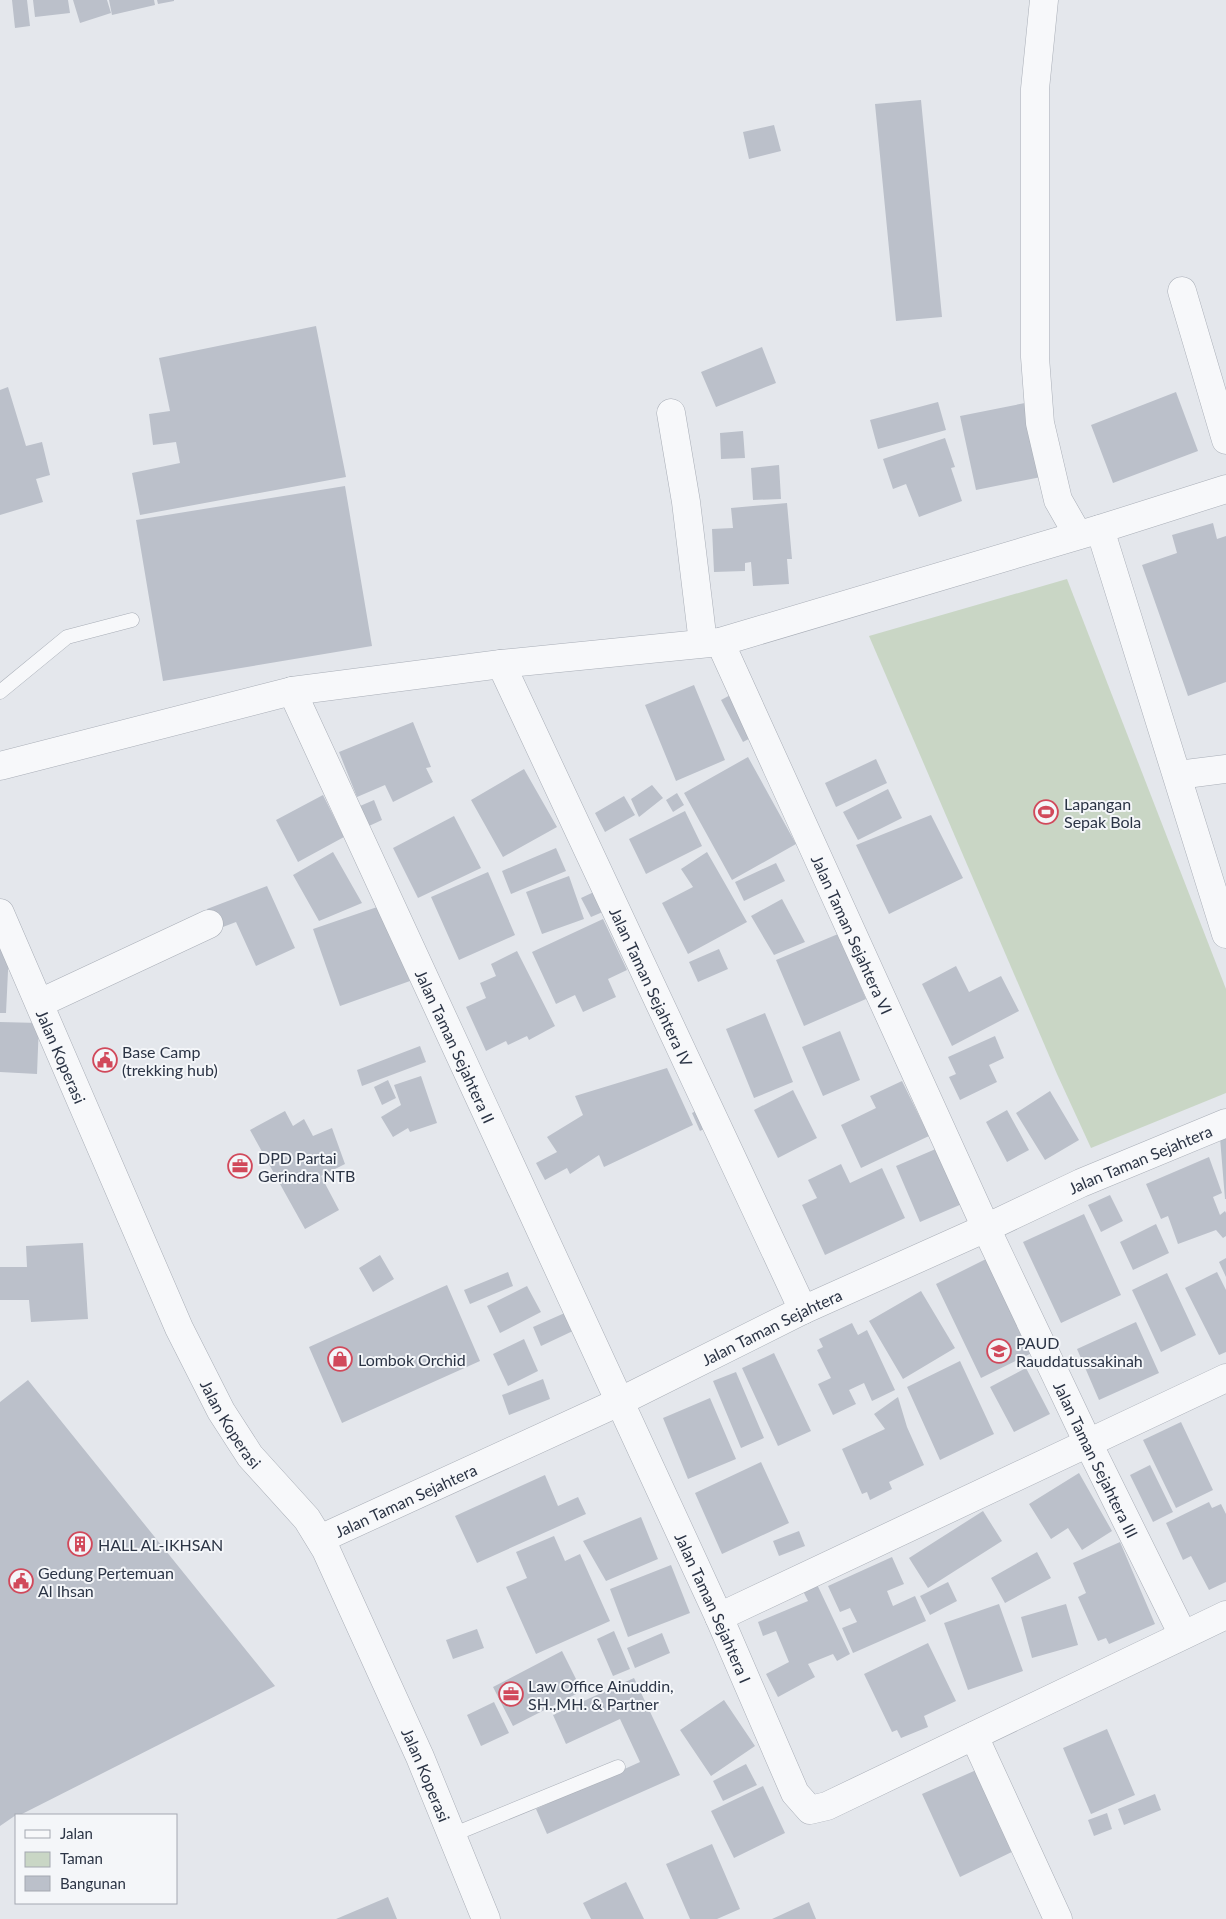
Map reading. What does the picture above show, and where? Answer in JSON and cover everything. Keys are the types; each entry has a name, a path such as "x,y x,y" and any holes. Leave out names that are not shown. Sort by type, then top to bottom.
{"street":[{"path":"1044,0 1035,89 1035,357 1040,423 1058,500 1089,532 1178,774 1226,934"},
{"path":"1182,292 1226,440"},
{"name":"Jalan Taman Sejahtera VI","path":"670,413 712,642 986,1228"},
{"path":"0,766 292,691 502,664 712,642 1089,532 1226,489"},
{"name":"Jalan Taman Sejahtera IV","path":"502,664 803,1310"},
{"name":"Jalan Taman Sejahtera II","path":"292,691 619,1402"},
{"path":"1178,774 1226,768"},
{"name":"Jalan Koperasi","path":"0,913 180,1328 221,1411 250,1456 307,1519 320,1539 420,1757 486,1919"},
{"path":"40,1003 209,924"},
{"name":"Jalan Taman Sejahtera","path":"320,1539 619,1402 803,1310 1081,1183 1226,1122"},
{"name":"Jalan Taman Sejahtera III","path":"986,1228 1088,1443 1183,1635"},
{"path":"719,1617 1226,1378"},
{"name":"Jalan Taman Sejahtera I","path":"619,1402 719,1617 795,1793 810,1810 827,1806 974,1736"},
{"path":"1058,1919 974,1736 1226,1615"}],"lane":[{"path":"0,692 67,637 132,620"},
{"path":"452,1835 618,1767"}],"green space":[{"path":"1067,579 1226,989 1226,1093 1091,1148 1057,1074 869,636"}],"building":[{"path":"12,0 27,0 30,26 15,28"},
{"path":"33,0 68,0 70,13 35,17"},
{"path":"73,0 107,0 111,13 80,23"},
{"path":"109,0 154,0 155,5 112,15"},
{"path":"157,0 174,0 174,1 158,4"},
{"path":"921,100 942,317 896,321 875,104"},
{"path":"774,125 781,151 749,159 743,132"},
{"path":"316,326 346,477 140,515 132,473 180,463 176,442 153,445 149,414 170,411 159,358"},
{"path":"762,347 776,383 716,407 701,372"},
{"path":"8,387 26,446 42,442 50,475 36,479 43,502 0,515 0,390"},
{"path":"1176,392 1198,451 1113,483 1091,425"},
{"path":"938,402 946,430 878,449 870,420"},
{"path":"1030,402 1046,476 976,490 960,416"},
{"path":"743,431 745,458 721,459 720,433"},
{"path":"945,438 955,467 951,468 962,501 919,517 906,484 893,489 883,459"},
{"path":"779,465 781,499 753,500 751,468"},
{"path":"345,486 372,646 163,681 136,520"},
{"path":"787,503 792,559 787,559 789,584 753,586 751,562 745,563 745,571 714,572 712,529 733,528 731,508"},
{"path":"1213,523 1217,539 1226,536 1226,682 1188,696 1142,565 1177,553 1172,535"},
{"path":"694,685 725,760 676,781 645,705"},
{"path":"736,692 758,734 743,742 721,700"},
{"path":"413,722 431,767 426,768 433,782 393,802 385,785 357,797 339,752"},
{"path":"748,757 796,844 732,880 684,793"},
{"path":"876,759 887,783 836,807 825,783"},
{"path":"524,769 557,827 503,857 471,800"},
{"path":"652,785 663,798 639,817 631,799"},
{"path":"888,789 902,818 858,840 843,812"},
{"path":"677,793 684,805 673,812 666,800"},
{"path":"323,795 344,837 298,862 276,820"},
{"path":"624,796 635,815 605,832 595,813"},
{"path":"374,800 382,820 369,826 360,806"},
{"path":"685,811 702,846 646,874 629,839"},
{"path":"931,815 963,878 889,914 856,845"},
{"path":"454,816 481,868 418,898 393,848"},
{"path":"556,848 566,871 511,894 502,871"},
{"path":"333,852 362,903 319,921 293,875"},
{"path":"707,852 747,922 688,954 662,903 693,887 681,869"},
{"path":"776,863 785,881 744,901 735,882"},
{"path":"488,872 515,935 459,960 431,897"},
{"path":"569,876 584,919 542,934 526,892"},
{"path":"267,886 295,948 256,966 236,922 215,930 207,909"},
{"path":"596,891 605,911 591,917 581,898"},
{"path":"782,899 805,942 774,955 751,916"},
{"path":"383,905 410,981 340,1006 313,929"},
{"path":"603,919 627,970 608,979 616,997 583,1012 575,995 556,1004 532,952"},
{"path":"838,934 866,999 804,1026 776,960"},
{"path":"719,949 728,969 698,982 689,962"},
{"path":"0,950 9,950 6,1013 0,1013"},
{"path":"517,951 555,1026 529,1040 527,1036 508,1045 506,1041 486,1051 466,1007 486,998 480,983 496,976 491,964"},
{"path":"956,966 969,992 1001,976 1019,1011 952,1046 922,984"},
{"path":"765,1013 793,1082 754,1098 726,1029"},
{"path":"0,1022 39,1023 37,1074 0,1072"},
{"path":"840,1031 860,1080 823,1096 802,1047"},
{"path":"995,1036 1004,1058 989,1065 997,1082 960,1100 949,1077 956,1074 948,1057"},
{"path":"420,1046 426,1062 362,1086 357,1070"},
{"path":"667,1068 693,1125 604,1167 599,1155 570,1174 567,1168 545,1180 536,1163 557,1152 547,1137 583,1115 575,1096"},
{"path":"421,1076 437,1123 410,1132 408,1128 393,1137 381,1117 401,1105 394,1085"},
{"path":"388,1080 396,1098 382,1105 374,1087"},
{"path":"902,1081 929,1136 861,1168 841,1125 876,1108 870,1096"},
{"path":"793,1090 817,1138 778,1158 754,1110"},
{"path":"1050,1091 1079,1140 1045,1160 1016,1113"},
{"path":"700,1109 708,1127 700,1131 692,1113"},
{"path":"1007,1110 1029,1150 1007,1162 986,1122"},
{"path":"285,1111 293,1126 304,1119 313,1136 332,1128 345,1164 321,1176 339,1210 305,1229 250,1130"},
{"path":"1220,1138 1226,1138 1226,1199 1225,1199"},
{"path":"938,1148 962,1204 920,1222 896,1166"},
{"path":"1209,1157 1222,1193 1213,1197 1220,1215 1225,1211 1226,1213 1226,1236 1223,1238 1216,1230 1178,1244 1168,1216 1161,1219 1146,1184"},
{"path":"841,1164 850,1183 882,1168 905,1218 825,1255 802,1205 817,1198 808,1180"},
{"path":"1110,1195 1123,1221 1101,1232 1088,1205"},
{"path":"1084,1214 1121,1295 1061,1323 1023,1242"},
{"path":"1156,1224 1169,1253 1133,1270 1120,1242"},
{"path":"83,1243 88,1319 31,1322 29,1300 0,1300 0,1267 27,1267 26,1246"},
{"path":"380,1255 394,1279 373,1292 359,1268"},
{"path":"990,1257 1036,1351 981,1378 936,1284"},
{"path":"1226,1258 1226,1277 1219,1262"},
{"path":"508,1272 513,1286 470,1304 464,1290"},
{"path":"1217,1272 1226,1290 1226,1352 1219,1355 1185,1288"},
{"path":"1167,1273 1196,1335 1161,1352 1132,1290"},
{"path":"447,1285 480,1361 342,1423 309,1347"},
{"path":"527,1286 541,1312 500,1333 487,1306"},
{"path":"921,1291 955,1348 903,1379 869,1321"},
{"path":"567,1312 575,1330 541,1346 533,1327"},
{"path":"1136,1322 1159,1373 1099,1400 1077,1349"},
{"path":"852,1323 858,1335 867,1330 895,1390 872,1401 864,1383 849,1390 856,1404 833,1415 818,1384 831,1378 817,1350 823,1347 819,1339"},
{"path":"524,1339 538,1371 508,1386 493,1354"},
{"path":"774,1353 811,1431 778,1446 742,1368"},
{"path":"960,1361 994,1434 940,1460 907,1387"},
{"path":"1026,1368 1050,1414 1014,1432 990,1387"},
{"path":"736,1372 764,1438 741,1448 713,1381"},
{"path":"543,1379 550,1399 509,1415 502,1395"},
{"name":"HALL AL-IKHSAN","path":"28,1380 275,1686 22,1814 15,1814 0,1826 0,1402"},
{"path":"898,1397 907,1427 924,1465 889,1482 892,1489 870,1500 867,1492 862,1494 842,1449 885,1429 874,1414"},
{"path":"710,1398 736,1459 688,1479 663,1418"},
{"path":"1181,1422 1213,1490 1176,1508 1143,1440"},
{"path":"761,1462 789,1523 722,1554 695,1493"},
{"path":"1150,1465 1173,1512 1153,1522 1130,1475"},
{"path":"1079,1473 1112,1531 1082,1550 1068,1528 1051,1539 1029,1504"},
{"path":"545,1475 558,1506 578,1497 586,1514 477,1563 455,1516"},
{"path":"1209,1502 1212,1508 1221,1504 1226,1514 1226,1582 1209,1590 1191,1556 1183,1560 1166,1523"},
{"path":"983,1511 1002,1541 928,1588 909,1558"},
{"path":"641,1517 658,1559 606,1581 583,1541"},
{"path":"799,1531 805,1546 779,1556 773,1541"},
{"path":"554,1536 565,1561 580,1554 610,1621 536,1654 506,1587 527,1578 516,1552"},
{"path":"1120,1542 1155,1624 1109,1644 1106,1638 1098,1641 1078,1597 1086,1593 1073,1563"},
{"path":"1037,1552 1051,1578 1005,1603 991,1578"},
{"path":"892,1557 904,1584 887,1591 893,1606 915,1596 926,1621 853,1653 842,1628 857,1622 850,1608 840,1612 828,1586"},
{"path":"671,1565 690,1613 628,1637 610,1589"},
{"path":"814,1578 850,1654 837,1661 833,1654 808,1664 815,1677 778,1697 766,1674 789,1662 776,1631 763,1636 758,1622 808,1601 800,1585"},
{"path":"948,1582 957,1601 930,1615 920,1596"},
{"path":"999,1604 1023,1671 968,1690 944,1623"},
{"path":"1066,1604 1078,1645 1032,1658 1021,1617"},
{"path":"477,1629 484,1648 453,1659 446,1640"},
{"path":"614,1631 630,1669 613,1676 597,1639"},
{"path":"662,1633 670,1653 635,1668 627,1648"},
{"path":"928,1643 956,1701 924,1716 928,1727 901,1738 897,1730 892,1732 864,1674"},
{"path":"562,1651 582,1691 513,1726 493,1687"},
{"path":"634,1678 680,1775 547,1834 536,1809 640,1762 620,1719 566,1744 553,1715"},
{"path":"724,1700 755,1746 711,1776 680,1730"},
{"path":"494,1702 509,1733 481,1746 467,1715"},
{"path":"1107,1729 1135,1795 1091,1814 1063,1748"},
{"path":"746,1764 757,1785 723,1801 713,1781"},
{"path":"983,1767 1022,1847 960,1877 922,1794"},
{"path":"763,1786 785,1833 734,1858 711,1811"},
{"path":"1155,1794 1161,1810 1124,1825 1118,1809"},
{"path":"1107,1813 1112,1829 1094,1836 1088,1820"},
{"path":"712,1844 740,1909 717,1919 690,1919 666,1864"},
{"path":"626,1882 644,1919 591,1919 583,1903"},
{"path":"388,1897 397,1919 336,1919"},
{"path":"809,1902 816,1919 772,1919"}],"place":[{"name":"Lapangan Sepak Bola","path":"1046,812"},
{"name":"Base Camp (trekking hub)","path":"105,1060"},
{"name":"DPD Partai Gerindra NTB","path":"240,1166"},
{"name":"PAUD Rauddatussakinah","path":"999,1351"},
{"name":"Lombok Orchid","path":"340,1359"},
{"name":"HALL AL-IKHSAN","path":"80,1544"},
{"name":"Gedung Pertemuan Al Ihsan","path":"21,1581"},
{"name":"Law Office Ainuddin, SH.,MH. & Partner","path":"511,1694"}]}
